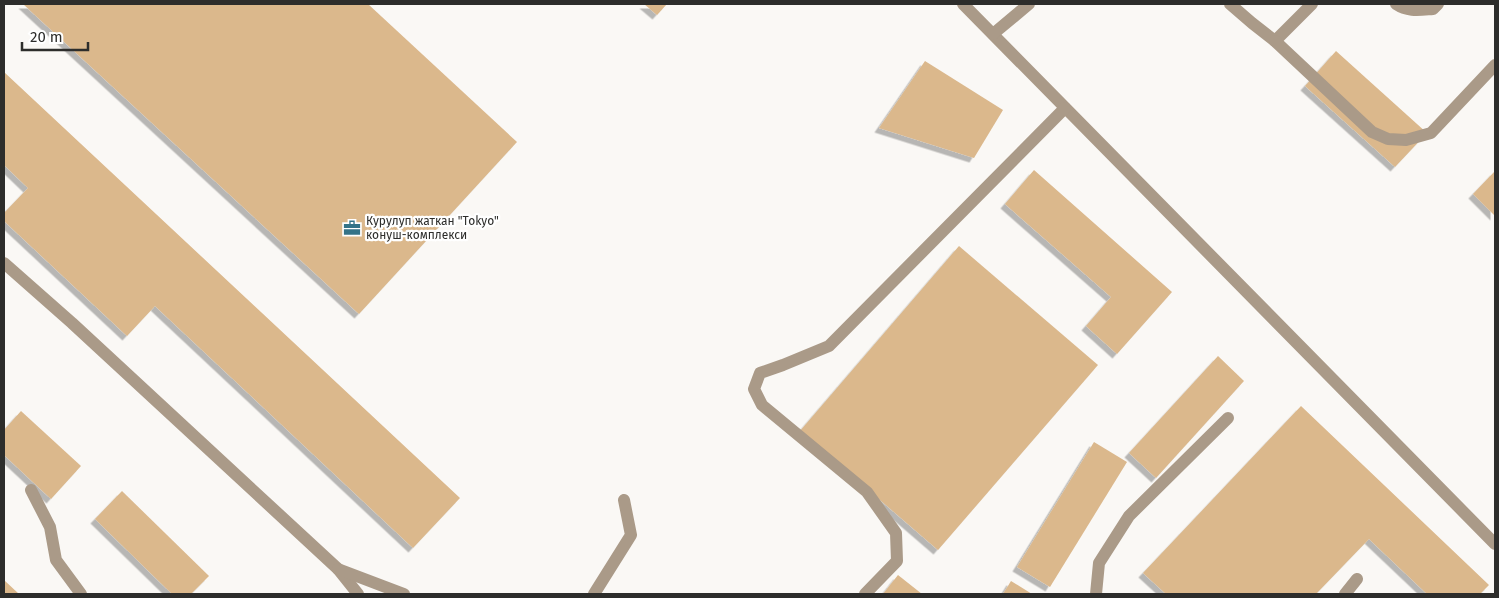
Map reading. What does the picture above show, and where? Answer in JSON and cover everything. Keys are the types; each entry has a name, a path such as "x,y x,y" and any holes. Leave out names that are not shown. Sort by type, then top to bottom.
{"lane":[{"path":"963,4 1495,544"},
{"path":"993,34 1029,4"},
{"path":"1230,4 1275,41 1372,132 1388,139 1406,140 1431,133 1495,65"},
{"path":"1275,41 1312,4"},
{"path":"1396,4 1403,9 1417,11 1433,9 1438,4"},
{"path":"864,594 897,561 896,533 867,492 762,406 754,389 760,373 829,346 1065,108"},
{"path":"4,263 338,569 358,594"},
{"path":"1096,594 1099,563 1129,516 1228,418"},
{"path":"32,490 50,527 56,560 81,594"},
{"path":"594,594 631,535 624,500"},
{"path":"338,569 404,594"},
{"path":"1344,594 1357,579"}],"building":[{"name":"Курулуп жаткан \"Tokyo\" конуш-комплекси","path":"23,4 368,4 517,142 359,314"},
{"path":"644,4 667,4 657,15"},
{"path":"1336,51 1427,133 1395,167 1305,86"},
{"path":"925,61 1003,110 974,158 879,128"},
{"path":"4,72 460,498 413,548 155,306 127,336 4,221 4,213 28,188 4,165"},
{"path":"1034,170 1172,292 1117,354 1086,326 1111,297 1005,204"},
{"path":"1495,171 1495,216 1473,194"},
{"path":"959,246 1098,365 938,550 800,431"},
{"path":"1218,356 1244,381 1156,478 1129,453"},
{"path":"1301,406 1489,585 1480,594 1427,594 1369,539 1316,594 1166,594 1143,573"},
{"path":"21,411 81,466 51,499 4,455 4,430"},
{"path":"1094,442 1127,462 1050,587 1017,567"},
{"path":"122,491 209,576 191,594 172,594 95,519"},
{"path":"898,575 922,594 883,594"},
{"path":"4,580 19,594 4,594"},
{"path":"1011,581 1032,594 1003,594"}],"place":[{"name":"Курулуп жаткан \"Tokyo\" конуш-комплекси","path":"352,228"}]}
